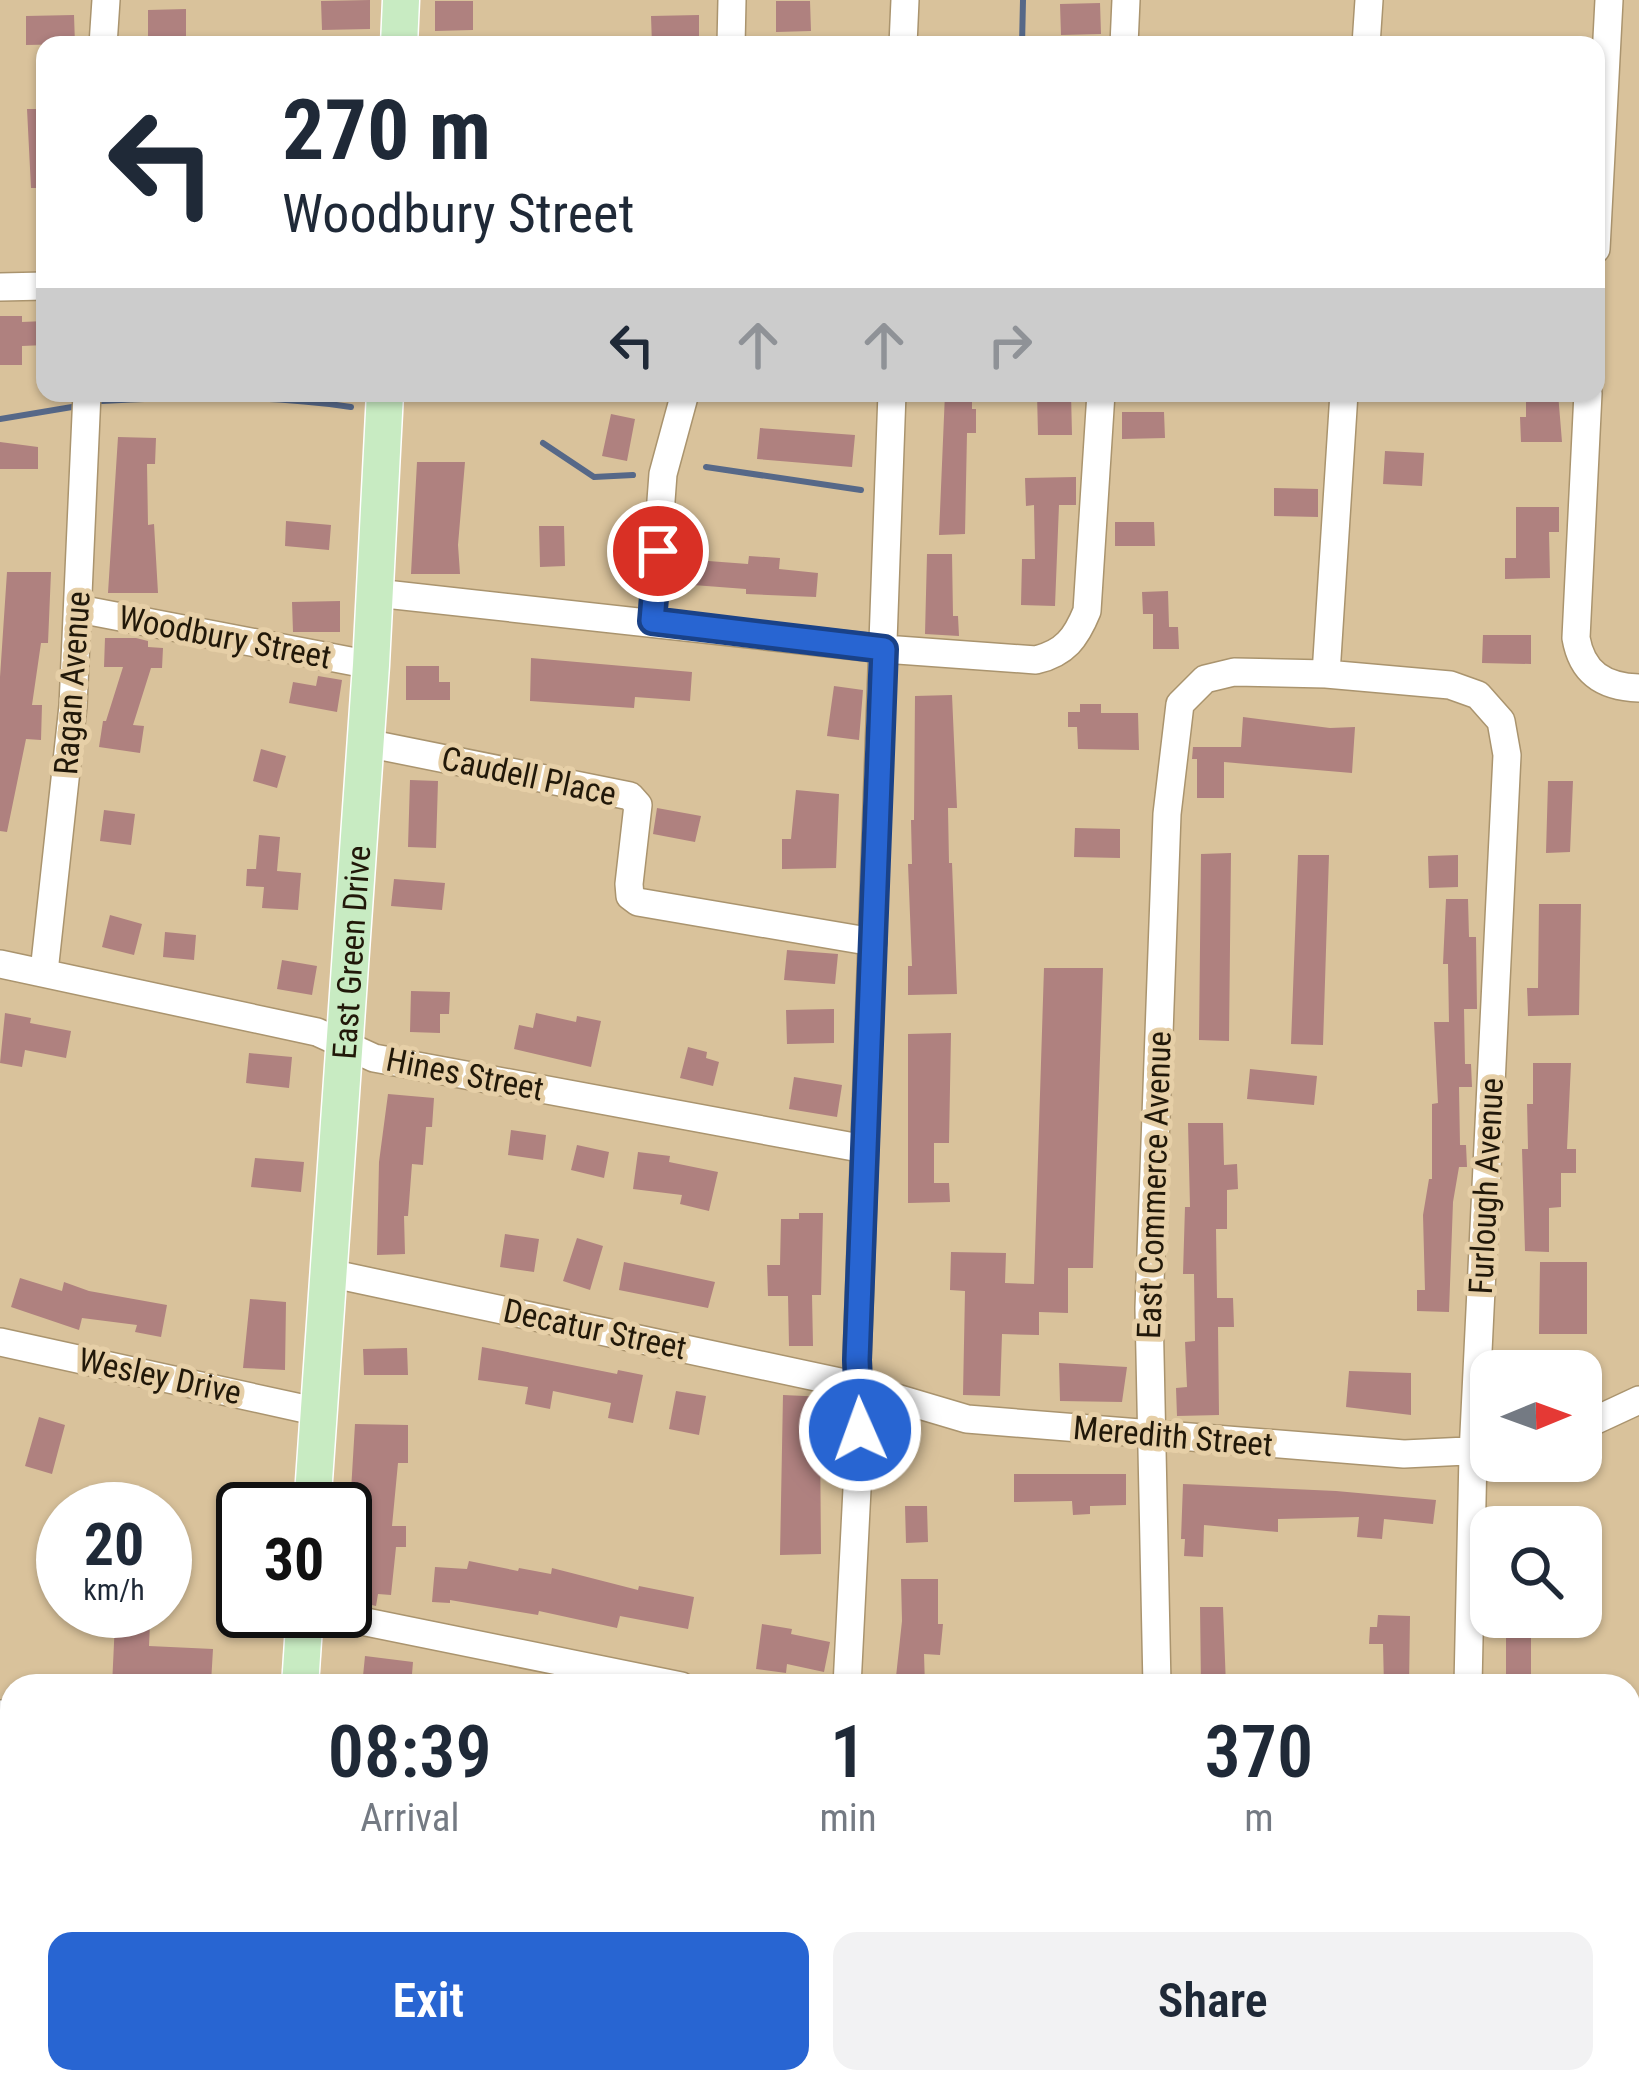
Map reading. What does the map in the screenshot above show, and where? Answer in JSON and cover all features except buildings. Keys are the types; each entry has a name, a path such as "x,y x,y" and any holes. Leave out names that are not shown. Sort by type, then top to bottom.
{"main road":[{"path":"399,36 401,0"},
{"name":"East Green Drive","path":"314,1482 376,593 385,402"},
{"path":"301,1674 305,1638"}],"street":[{"path":"104,36 106,0"},
{"path":"730,36 732,0"},
{"path":"903,36 905,0"},
{"path":"1124,36 1126,0"},
{"path":"1367,36 1369,0"},
{"path":"1605,69 1609,0"},
{"path":"0,287 36,286"},
{"name":"Ragan Avenue","path":"44,972 79,609 87,402"},
{"path":"652,621 663,474 683,402"},
{"path":"848,1674 860,1430 865,1149 892,402"},
{"path":"376,593 884,649 1036,661 1064,649 1077,635 1087,611 1101,402"},
{"path":"1326,674 1343,402"},
{"path":"1588,402 1576,638 1582,664 1599,679 1618,687 1639,688"},
{"name":"Woodbury Street","path":"79,609 371,664"},
{"name":"East Commerce Avenue","path":"1157,1674 1149,1308 1167,814 1175,716 1191,689 1205,679 1234,672 1326,674"},
{"name":"Furlough Avenue","path":"1326,674 1450,685 1478,695 1501,721 1507,755 1486,1350"},
{"name":"Caudell Place","path":"366,743 630,796 638,805 628,884 630,896 638,902 873,941"},
{"name":"Hines Street","path":"0,964 317,1032 374,1058 865,1149"},
{"name":"Decatur Street","path":"329,1273 849,1384 859,1390"},
{"name":"Wesley Drive","path":"0,1342 319,1412"},
{"name":"Meredith Street","path":"859,1390 967,1419 1404,1454 1470,1452"},
{"path":"1602,1417 1639,1400"},
{"name":"Furlough Avenue","path":"1469,1674 1480,1482"},
{"path":"372,1624 620,1674"}],"waterway":[{"path":"1022,36 1023,0"},
{"path":"307,402 351,407"},
{"path":"0,419 78,406"},
{"path":"543,443 594,477 633,475"},
{"path":"706,467 861,490"}],"route":[{"path":"658,551 652,621 884,649 857,1360 860,1430"}]}
